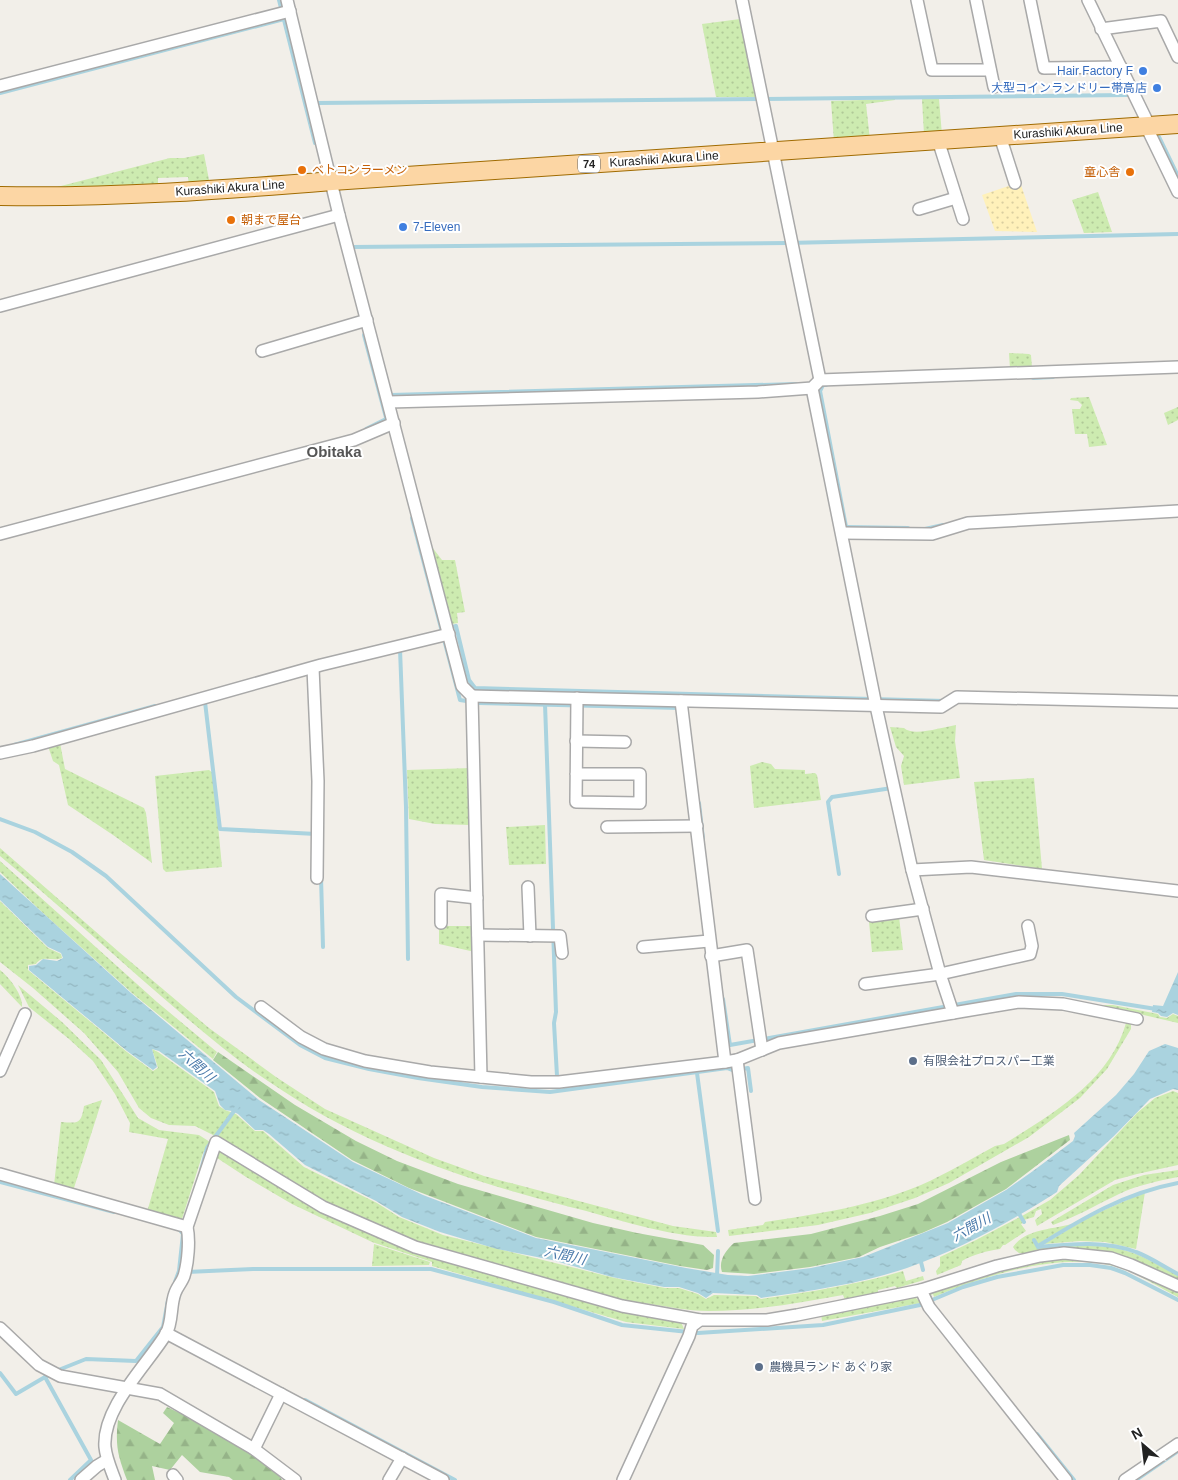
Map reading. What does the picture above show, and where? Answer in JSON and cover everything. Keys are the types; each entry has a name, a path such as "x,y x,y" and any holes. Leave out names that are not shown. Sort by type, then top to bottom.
{"main road":[{"name":"Kurashiki Akura Line","path":"0,196 127,195 230,190 332,181 1178,124"}],"street":[{"path":"742,0 793,243 816,384 875,701 912,870 940,974 951,1007"},
{"path":"917,0 932,70 990,70"},
{"path":"976,0 994,87"},
{"path":"1030,0 1044,68 1121,67"},
{"path":"1088,0 1146,119 1146,126 1178,192"},
{"path":"0,86 286,9 332,181 335,216 367,320 389,402 390,425 445,632 462,686 472,700 481,1077"},
{"path":"1101,29 1161,21 1178,57"},
{"path":"1000,136 1015,182"},
{"path":"938,140 963,219"},
{"path":"918,209 956,198"},
{"path":"0,306 335,216"},
{"path":"262,350 367,320"},
{"path":"389,402 758,392 816,384 1178,367"},
{"path":"0,534 354,440 390,425"},
{"path":"845,533 932,534 968,523 1178,511"},
{"path":"0,754 445,632"},
{"path":"313,668 318,833 317,878"},
{"path":"472,700 681,706 875,701 941,706 957,697 1178,702"},
{"path":"576,774 640,774 640,803 576,802 576,774 576,741 577,703"},
{"path":"681,706 697,826 709,941 715,956 755,1198"},
{"path":"576,741 625,742"},
{"path":"607,827 697,826"},
{"path":"912,870 971,867 1178,891"},
{"path":"528,887 530,936"},
{"path":"441,924 441,894 477,898"},
{"path":"872,916 923,909"},
{"path":"865,984 940,974 1030,954 1032,946 1028,926"},
{"path":"478,935 560,936 562,954"},
{"path":"643,947 709,941"},
{"path":"715,956 747,950 761,1043"},
{"path":"261,1007 301,1037 324,1049 365,1061 430,1072 531,1082 559,1082 731,1061 761,1043 780,1043 951,1007 1019,1002 1062,1004 1136,1019"},
{"path":"0,1071 25,1014"},
{"path":"184,1226 216,1142 323,1207 415,1247 694,1328 925,1299 997,1266 1040,1256 1064,1253 1111,1258 1178,1286"},
{"path":"0,1174 184,1226 189,1235 184,1276 174,1294 167,1330 127,1388 110,1420 105,1434 107,1460 114,1480"},
{"path":"925,1299 1066,1480"},
{"path":"0,1328 33,1360 47,1370 60,1376 160,1394 254,1450 295,1480"},
{"path":"623,1480 694,1328"},
{"path":"167,1330 281,1394 443,1480"},
{"path":"254,1450 281,1394"},
{"path":"1126,1480 1178,1444"},
{"path":"389,1480 402,1458"},
{"path":"81,1480 107,1460"}],"green space":[{"path":"740,19 755,97 716,97 702,24"},
{"path":"895,99 866,104 870,140 834,142 831,101"},
{"path":"922,99 939,99 942,135 924,135"},
{"path":"204,154 210,185 189,186 188,177 158,178 158,188 58,190 57,187 170,158 184,158"},
{"path":"1098,192 1112,232 1084,233 1072,200"},
{"path":"1009,353 1031,355 1032,368 1010,369"},
{"path":"1089,397 1107,445 1089,447 1087,434 1075,434 1072,409 1080,409 1082,405 1078,401 1070,400 1071,398"},
{"path":"1178,407 1178,420 1168,425 1164,413"},
{"path":"432,547 442,560 455,560 465,612 457,613 458,623 452,624"},
{"path":"956,725 955,741 960,778 904,785 901,766 904,756 896,747 890,727 921,732"},
{"path":"60,743 65,769 144,808 152,863 68,805 59,765 53,761 48,746"},
{"path":"762,762 771,764 775,769 805,770 805,774 815,773 817,775 821,800 754,808 750,766"},
{"path":"471,768 470,825 435,824 409,819 407,770"},
{"path":"209,770 213,773 222,867 166,872 163,869 155,776"},
{"path":"1034,778 1042,869 984,860 974,782"},
{"path":"545,825 546,864 509,865 506,827"},
{"path":"0,848 209,1028 276,1077 325,1109 434,1158 484,1176 673,1226 716,1232 717,1237 662,1231 491,1185 413,1158 339,1123 268,1081 218,1044 0,856"},
{"path":"0,861 157,1002 217,1052 213,1059 132,993 43,913 0,872"},
{"path":"0,901 48,948 61,954 62,958 59,959 41,959 36,964 28,965 28,970 127,1052 153,1071 158,1068 152,1049 158,1052 214,1092 219,1106 236,1114 255,1131 263,1131 304,1167 377,1203 399,1217 443,1235 615,1278 665,1288 679,1288 698,1294 706,1299 714,1295 756,1296 761,1299 815,1291 903,1271 906,1281 923,1276 924,1280 897,1288 895,1286 878,1290 878,1293 845,1300 843,1295 743,1310 693,1310 643,1303 642,1307 407,1240 322,1202 213,1135 195,1126 169,1125 151,1118 139,1108 118,1072 84,1033 0,962"},
{"path":"899,917 903,950 872,952 869,922"},
{"path":"447,926 475,926 475,952 439,944 439,929 445,929"},
{"path":"0,970 15,987 22,1002 22,1007 0,984"},
{"path":"18,985 62,1022 101,1060 138,1118 159,1130 199,1135 210,1142 203,1153 181,1222 147,1212 168,1139 129,1132 130,1123 115,1094 93,1061 29,1007"},
{"path":"1101,1005 1113,1005 1158,1014 1160,1017 1167,1018 1173,1014 1178,1016 1178,1023"},
{"path":"1126,1023 1131,1023 1131,1029 1107,1069 1080,1098 1029,1137 949,1183 915,1198 870,1213 818,1225 729,1236 728,1230 763,1225 765,1222 805,1216 883,1199 921,1185 995,1146 1004,1144 1059,1108 1093,1079 1107,1062 1118,1044"},
{"path":"218,1052 295,1105 356,1141 397,1161 458,1184 593,1223 703,1245 714,1255 713,1268 707,1270 680,1266 536,1237 409,1188 352,1160 260,1098 213,1060"},
{"path":"1173,1091 1178,1093 1178,1165 1115,1180 1037,1226 1035,1220 1042,1214 1041,1209 1036,1211 1034,1217 1024,1220 1022,1216 1050,1200 1079,1175 1137,1113 1155,1098"},
{"path":"102,1100 73,1191 54,1185 61,1122 78,1122 82,1117 84,1106"},
{"path":"1069,1135 1070,1140 1006,1189 947,1222 922,1233 880,1247 859,1257 810,1267 754,1274 722,1272 721,1264 724,1256 734,1243 811,1234 918,1204 1001,1162"},
{"path":"217,1147 343,1220 681,1322 684,1329 626,1322 432,1266 432,1262 372,1242 292,1204 214,1156"},
{"path":"1178,1170 1178,1177 1133,1188 1078,1215 1053,1225 1051,1222 1113,1185 1144,1175"},
{"path":"1145,1192 1136,1249 1105,1242 1080,1241 1044,1244 1091,1216"},
{"path":"1020,1217 1023,1223 1021,1224 1026,1231 1003,1245 1000,1249 971,1256 962,1261 961,1265 937,1275 936,1271 940,1266 940,1257"},
{"path":"1072,1224 1038,1244 1035,1239 1033,1241 1038,1248 1087,1245 1124,1250 1141,1256 1178,1275 1178,1282 1146,1265 1117,1255 1019,1253 1013,1247 1018,1241 1032,1233"},
{"path":"374,1244 430,1262 429,1265 372,1266"},
{"path":"1058,1257 1114,1262 1178,1290 1178,1297 1136,1274 1118,1267 1088,1262 1066,1262 1043,1264 997,1274 934,1297 933,1294 931,1295 932,1298 928,1298 928,1292 969,1278"},
{"path":"914,1296 921,1303 822,1321 821,1314"},
{"path":"167,1407 188,1417 272,1466 282,1480 233,1480 229,1477 200,1472 182,1455 170,1470 152,1466 155,1480 127,1480 118,1451 118,1420 160,1444 174,1423 163,1413"}],"sand":[{"path":"1020,182 1037,232 995,231 982,195"}],"water":[{"name":"六間川","path":"0,874 131,993 259,1100 353,1162 423,1195 536,1238 686,1268 728,1275 748,1276 811,1268 863,1257 948,1223 1006,1190 1033,1171 1073,1141 1074,1133 1116,1095 1134,1074 1149,1051 1165,1044 1178,1048 1178,1090 1173,1089 1150,1099 1114,1136 1059,1186 1057,1192 966,1244 927,1261 889,1274 835,1286 761,1298 757,1295 713,1293 706,1298 698,1293 679,1287 664,1287 612,1277 552,1260 497,1249 440,1232 402,1217 376,1201 305,1165 269,1134 263,1130 255,1130 238,1114 225,1110 220,1105 215,1091 159,1051 152,1049 157,1067 153,1070 127,1051 29,970 29,966 36,965 43,959 57,961 63,958 61,953 48,947 0,900"},
{"path":"1178,972 1178,1015 1173,1013 1167,1017 1152,1012 1153,1005 1163,1006"}],"waterway":[{"path":"279,0 315,143"},
{"path":"0,93 284,19"},
{"path":"766,99 1127,95"},
{"path":"306,105 317,103 759,99"},
{"path":"1159,137 1178,176"},
{"path":"352,247 787,243 1178,234"},
{"path":"364,335 388,425"},
{"path":"1033,378 1053,377"},
{"path":"391,395 796,384"},
{"path":"826,385 823,385 820,391 847,532"},
{"path":"366,429 386,419"},
{"path":"412,518 460,700 479,703 680,708"},
{"path":"925,529 943,525"},
{"path":"846,527 908,528"},
{"path":"449,628 456,626 469,680 475,688 945,701"},
{"path":"400,649 406,807 408,959"},
{"path":"205,702 220,829 316,834"},
{"path":"545,704 557,1076"},
{"path":"14,745 155,706"},
{"path":"839,874 828,802 832,797 892,788"},
{"path":"699,803 703,839"},
{"path":"0,819 35,832 72,852 106,876 236,997 300,1045 325,1058 369,1069 418,1078 482,1087 550,1092 727,1068 732,1070"},
{"path":"321,877 323,947"},
{"path":"723,999 730,1045 1016,994 1062,994 1156,1009"},
{"path":"742,1069 748,1068 751,1091"},
{"path":"697,1073 718,1231"},
{"path":"201,1170 207,1148 237,1107"},
{"path":"0,1182 114,1212"},
{"path":"1038,1246 1088,1216 1122,1200 1159,1187 1178,1183"},
{"path":"1018,1212 1024,1222"},
{"path":"175,1282 179,1271 183,1234 179,1229"},
{"path":"1034,1240 1038,1247 1100,1244 1124,1248 1136,1252 1178,1274"},
{"path":"717,1276 718,1251"},
{"path":"920,1258 923,1270"},
{"path":"187,1272 253,1269 431,1269 554,1302 622,1325 698,1333 823,1325 920,1305 963,1287 997,1277 1063,1265 1090,1265 1111,1268 1125,1273 1178,1300"},
{"path":"56,1371 86,1359 136,1361 163,1327 168,1300"},
{"path":"0,1373 16,1394 45,1377"},
{"path":"50,1374 45,1377 91,1460 70,1480"},
{"path":"305,1400 455,1480"},
{"path":"1037,1434 1074,1480"},
{"path":"1136,1480 1178,1451"}],"place":[{"name":"Hair Factory F","path":"1143,71"},
{"name":"大型コインランドリー帯高店","path":"1157,88"},
{"name":"ベトコンラーメン","path":"302,170"},
{"name":"童心舎","path":"1130,172"},
{"name":"朝まで屋台","path":"231,220"},
{"name":"7-Eleven","path":"403,227"},
{"name":"有限会社プロスパー工業","path":"913,1061"},
{"name":"農機具ランド あぐり家","path":"759,1367"}],"district":[{"name":"Obitaka","path":"334,451"}]}
